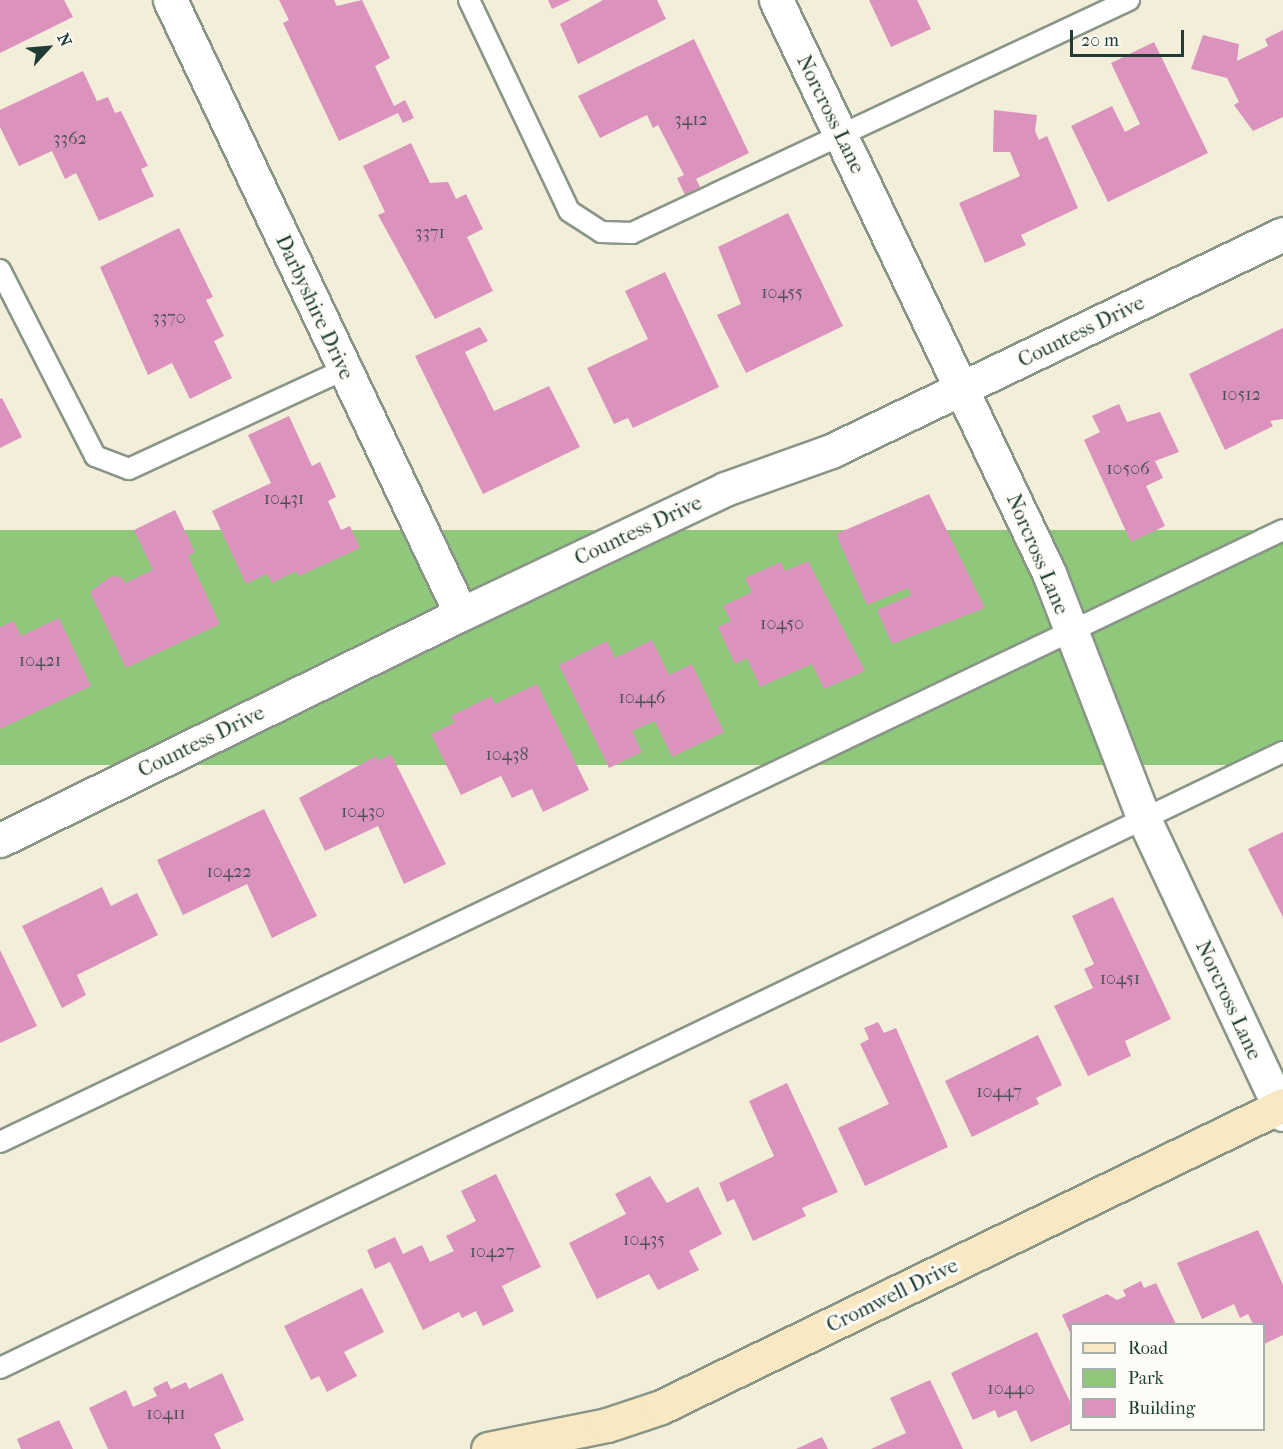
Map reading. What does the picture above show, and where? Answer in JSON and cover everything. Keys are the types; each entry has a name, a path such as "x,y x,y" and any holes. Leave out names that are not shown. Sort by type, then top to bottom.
{"street":[{"name":"Darbyshire Drive","path":"170,0 460,614"},
{"name":"Norcross Lane","path":"776,0 963,388 1071,632 1144,819 1282,1108"},
{"name":"Countess Drive","path":"0,840 460,614 725,489 831,451 1283,234"},
{"name":"Cromwell Drive","path":"488,1449 608,1425 662,1407 1282,1108"}],"lane":[{"path":"469,0 569,211 601,232 632,233 1129,0"},
{"path":"0,270 95,456 129,470 345,369"},
{"path":"0,1142 1283,530"},
{"path":"0,1368 1283,752"}],"green space":[{"path":"0,530 1283,530 1283,765 0,765"}],"building":[{"path":"0,0 64,0 73,17 0,53"},
{"path":"279,0 334,0 337,6 362,0 390,58 375,66 394,106 405,100 414,118 403,123 398,113 339,141 283,23 289,20"},
{"path":"548,0 571,0 552,9"},
{"path":"603,0 657,0 666,19 578,64 560,24"},
{"path":"869,0 917,0 931,29 891,47"},
{"path":"1283,30 1283,117 1253,131 1234,105 1239,102 1227,78 1191,69 1203,35 1239,44 1237,61 1268,46 1265,39"},
{"path":"694,39 749,153 696,179 700,187 685,195 677,178 684,175 658,125 653,128 647,115 600,138 578,96"},
{"path":"1154,42 1208,153 1108,202 1071,126 1112,106 1125,132 1140,124 1111,63"},
{"path":"83,71 97,101 108,97 115,113 121,111 148,166 141,169 154,196 99,221 76,173 65,179 52,151 19,166 0,127 0,110"},
{"path":"994,110 1037,115 1035,131 1039,140 1047,136 1078,208 1021,235 1026,245 985,263 959,203 1020,176 1010,152 993,152"},
{"path":"411,143 430,183 448,182 456,199 466,194 483,229 467,237 493,291 435,319 378,215 385,212 363,166"},
{"path":"788,213 843,326 746,373 717,315 741,304 718,247"},
{"path":"179,228 213,297 206,300 224,336 214,341 232,378 190,399 172,363 148,375 100,267"},
{"path":"665,272 719,387 633,428 628,418 614,424 587,368 648,339 625,291"},
{"path":"480,327 488,341 465,352 494,411 549,386 580,447 483,494 415,356"},
{"path":"1283,328 1283,419 1270,421 1273,426 1225,450 1189,374"},
{"path":"2,398 22,437 0,448 0,399"},
{"path":"1119,404 1127,422 1160,412 1179,452 1155,461 1163,478 1146,486 1165,526 1131,542 1084,440 1100,432 1092,416"},
{"path":"289,416 312,466 320,462 336,497 328,501 341,530 350,526 360,548 299,576 296,571 272,583 267,574 246,584 212,511 271,483 248,435"},
{"path":"929,494 985,608 892,644 877,610 911,595 908,588 867,605 836,534"},
{"path":"175,510 195,552 188,556 220,624 126,668 90,592 111,576 121,577 125,583 153,570 134,530"},
{"path":"808,561 865,671 824,689 812,664 760,687 747,658 735,664 718,627 731,621 723,606 752,592 745,578 781,562 785,571"},
{"path":"59,618 91,686 0,729 0,627 14,621 21,636"},
{"path":"652,640 669,675 692,664 724,732 672,757 655,721 632,731 642,752 609,768 559,665 607,641 615,658"},
{"path":"537,684 589,790 543,812 532,789 512,798 501,776 461,795 431,734 454,723 451,716 491,696 495,704"},
{"path":"391,754 446,864 404,884 378,826 325,851 299,798 376,756 378,761"},
{"path":"264,809 317,916 272,938 247,884 183,915 157,860"},
{"path":"1283,832 1283,917 1248,849"},
{"path":"102,887 111,906 137,893 158,935 77,975 86,995 62,1008 22,926"},
{"path":"1113,897 1171,1019 1125,1041 1131,1056 1088,1076 1054,1006 1093,988 1084,969 1094,964 1072,916"},
{"path":"0,950 37,1026 0,1043"},
{"path":"878,1022 884,1033 896,1028 948,1147 865,1186 838,1128 889,1104 860,1044 869,1039 864,1028"},
{"path":"1038,1035 1062,1085 1036,1098 1039,1104 972,1137 945,1081"},
{"path":"787,1083 838,1192 802,1208 806,1216 753,1241 734,1199 727,1202 719,1183 774,1156 749,1101"},
{"path":"496,1174 541,1267 502,1286 514,1311 483,1326 476,1311 462,1318 459,1312 423,1330 390,1262 375,1269 367,1250 395,1237 403,1254 422,1245 430,1262 454,1251 446,1236 476,1221 461,1191"},
{"path":"650,1176 667,1203 698,1187 722,1234 689,1251 699,1270 658,1290 649,1274 597,1299 569,1243 626,1214 615,1194"},
{"path":"1258,1230 1283,1285 1283,1335 1265,1344 1265,1323 1252,1323 1248,1314 1240,1318 1234,1304 1202,1319 1177,1263"},
{"path":"1141,1281 1144,1288 1156,1283 1176,1323 1070,1323 1070,1333 1062,1315 1107,1294 1117,1300 1126,1296 1123,1290"},
{"path":"362,1288 384,1332 344,1352 357,1376 327,1392 319,1376 311,1380 284,1326"},
{"path":"1037,1332 1070,1402 1070,1424 1031,1442 1016,1410 998,1418 995,1410 973,1420 951,1373"},
{"path":"222,1373 244,1420 214,1434 221,1449 108,1449 89,1408 126,1390 133,1407 157,1396 153,1388 167,1381 171,1389 186,1382 189,1389"},
{"path":"930,1380 963,1449 871,1449 906,1433 890,1398"},
{"path":"59,1420 73,1449 21,1449 17,1439"},
{"path":"822,1437 828,1449 796,1449"}]}
